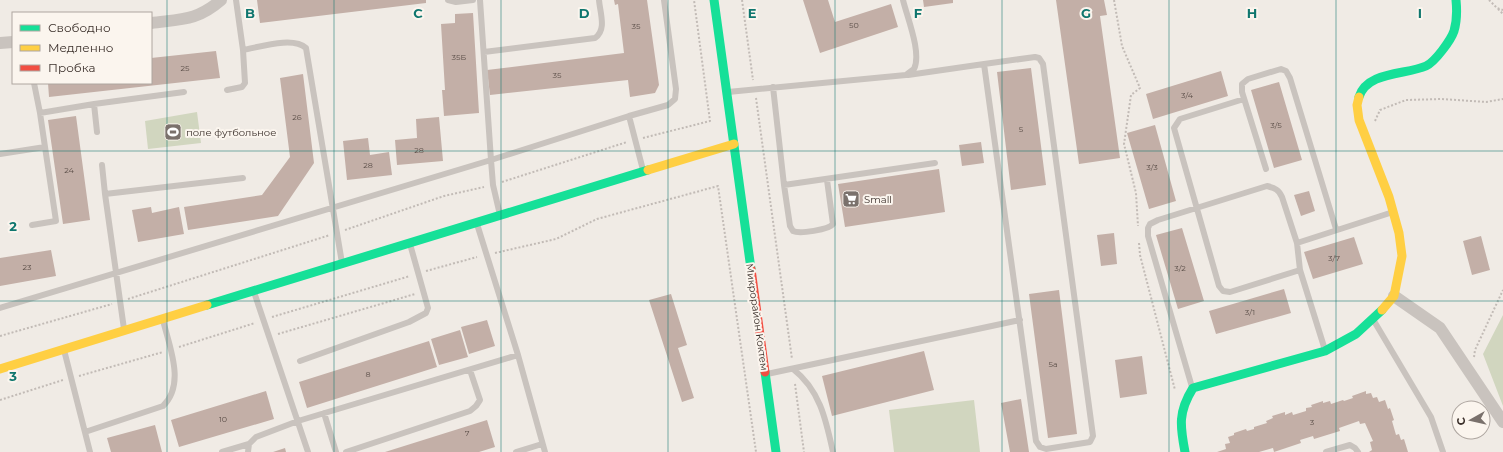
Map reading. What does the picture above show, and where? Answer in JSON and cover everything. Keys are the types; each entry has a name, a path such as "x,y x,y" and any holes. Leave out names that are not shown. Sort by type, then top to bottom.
{"street":[{"path":"152,23 198,16 210,10 221,0"},
{"name":"Микрорайон Коктем","path":"714,0 740,182 764,374 776,452"},
{"path":"1186,452 1179,423 1180,412 1184,400 1193,388 1325,351 1342,343 1373,320 1394,296 1400,275 1402,256 1399,233 1394,212 1359,120 1358,104 1361,91 1373,80 1427,66 1439,56 1454,31 1457,14 1456,0"},
{"path":"0,43 12,42"},
{"path":"0,369 124,330 500,217 734,144"},
{"path":"1394,296 1440,328 1503,422"}],"lane":[{"path":"227,90 242,87 245,83 243,50 236,0"},
{"path":"448,0 456,2 473,0"},
{"path":"480,0 493,185 500,217"},
{"path":"484,52 595,38 599,35 602,26 599,0"},
{"path":"0,308 668,105 675,99 676,89 664,0"},
{"path":"902,76 914,69 916,58 912,32 903,0"},
{"path":"243,50 291,42 302,44 306,48 342,264"},
{"path":"726,92 902,76 984,64 1035,57 1039,58 1043,64 1093,436 1090,442 1046,449 1038,445 984,64"},
{"path":"1266,169 1244,99 1242,84 1248,79 1281,69 1288,74 1336,229"},
{"path":"32,226 56,221 34,84"},
{"path":"773,87 784,185 790,226 793,231 798,232 832,226 827,180"},
{"path":"40,113 184,92"},
{"path":"1244,99 1180,119 1175,124 1174,131 1218,286 1223,291 1230,292 1300,270"},
{"path":"94,104 97,132"},
{"path":"629,116 634,140 644,172"},
{"path":"0,154 45,147"},
{"path":"784,185 827,180 935,163"},
{"path":"102,165 124,330"},
{"path":"105,194 243,178"},
{"path":"1193,388 1148,228 1153,221 1260,188 1274,187 1279,191 1282,197 1297,243 1300,270 1325,351"},
{"path":"1297,243 1336,229 1394,212"},
{"path":"476,224 518,355 545,452"},
{"path":"300,361 420,318 426,313 428,308 410,244"},
{"path":"254,291 308,452"},
{"path":"84,432 163,406 167,402 171,396 175,378 163,319"},
{"path":"764,374 1020,320"},
{"path":"1373,320 1431,417 1443,452"},
{"path":"63,349 90,452"},
{"path":"222,452 249,444 256,437 324,413 518,355"},
{"path":"793,369 802,377 817,396 833,452"},
{"path":"346,452 470,411 480,400 470,370"},
{"path":"324,413 336,452"},
{"path":"248,452 249,444"},
{"path":"516,452 542,444"},
{"path":"1326,452 1350,445 1356,448 1358,452"}],"path":[{"path":"0,336 121,302 336,233 444,196 493,185 634,140 710,121 694,0"},
{"path":"742,0 804,452"},
{"path":"1114,0 1122,46 1140,88 1131,95 1124,144 1136,193 1139,231"},
{"path":"1489,0 1503,14"},
{"path":"1497,8 1503,10"},
{"path":"1372,126 1380,110 1406,100 1442,99 1486,102 1503,99"},
{"path":"0,400 170,350 418,273 486,255 556,239 597,219 718,186 756,452"},
{"path":"1139,239 1140,255 1155,306 1180,412"},
{"path":"1472,374 1475,350 1503,290"},
{"path":"277,334 423,292"}],"green space":[{"name":"поле футбольное","path":"197,112 201,143 148,149 145,121"},
{"path":"1503,315 1503,406 1483,354"},
{"path":"974,400 980,452 894,452 889,410"}],"building":[{"path":"257,0 426,0 426,3 260,23"},
{"path":"614,0 647,0 659,85 655,93 630,97 628,80 490,95 487,70 624,53 618,4 615,5"},
{"path":"803,0 828,0 835,22 891,4 898,27 820,53"},
{"path":"923,0 953,0 953,3 924,7"},
{"path":"1056,0 1104,0 1107,15 1100,16 1120,158 1079,164"},
{"path":"473,13 479,113 444,116 442,90 445,90 441,24 455,23 455,14"},
{"path":"216,51 220,78 49,97 48,84 152,84 152,58"},
{"path":"1031,68 1046,185 1011,190 997,72"},
{"path":"1221,71 1228,96 1153,119 1146,94"},
{"path":"303,74 314,163 278,216 188,230 184,207 262,195 290,157 280,78"},
{"path":"1279,82 1302,160 1274,168 1251,90"},
{"path":"76,116 90,220 63,224 48,120"},
{"path":"439,117 443,161 397,165 395,140 417,138 416,119"},
{"path":"1155,125 1176,201 1149,209 1127,133"},
{"path":"368,138 370,155 389,152 392,175 347,180 343,141"},
{"path":"981,142 984,163 962,166 959,145"},
{"path":"939,169 945,212 845,227 838,184"},
{"path":"1309,191 1315,211 1301,216 1294,195"},
{"path":"151,207 152,213 179,207 184,234 138,242 132,210"},
{"path":"1182,228 1204,301 1178,309 1156,235"},
{"path":"1114,233 1117,264 1101,266 1097,235"},
{"path":"1481,236 1490,270 1472,275 1463,241"},
{"path":"1354,237 1363,264 1313,279 1304,252"},
{"path":"51,250 56,276 0,286 0,258"},
{"path":"1284,289 1291,313 1216,334 1209,311"},
{"path":"1059,290 1077,434 1048,438 1029,294"},
{"path":"671,294 687,345 678,348 694,398 682,402 649,300"},
{"path":"487,320 495,346 469,354 461,327"},
{"path":"460,330 468,357 439,365 431,339"},
{"path":"429,341 437,367 307,408 299,382"},
{"path":"924,351 934,390 832,416 822,376"},
{"path":"1142,356 1147,394 1120,398 1115,360"},
{"path":"266,391 274,419 179,447 171,420"},
{"path":"1366,391 1366,394 1371,393 1373,398 1377,397 1379,402 1385,400 1388,409 1390,408 1394,420 1392,421 1396,435 1399,434 1401,440 1404,439 1408,452 1369,452 1372,450 1370,442 1373,441 1365,423 1360,424 1359,421 1339,428 1340,431 1314,439 1313,436 1300,440 1301,443 1274,452 1273,448 1259,452 1217,452 1226,449 1225,444 1230,443 1228,437 1234,435 1234,433 1246,429 1247,431 1254,429 1254,427 1267,423 1266,421 1273,418 1272,416 1285,412 1285,415 1292,412 1293,415 1306,411 1306,408 1312,407 1311,405 1323,401 1323,403 1330,401 1331,404 1344,401 1353,398 1352,396"},
{"path":"1021,399 1029,452 1010,452 1001,403"},
{"path":"487,420 495,447 479,452 385,452"},
{"path":"155,425 162,452 111,452 107,438"},
{"path":"285,448 286,452 273,452"}],"traffic: fast":[{"path":"714,0 751,269"},
{"path":"1359,97 1363,89 1370,82 1378,78 1418,69 1430,64 1438,56 1454,31 1456,23 1456,0"},
{"path":"207,305 648,170"},
{"path":"1185,452 1181,427 1185,404 1193,388 1325,351 1356,334 1382,310"},
{"path":"765,372 776,452"}],"traffic: slow":[{"path":"1359,97 1357,105 1359,120 1389,197 1399,233 1402,256 1394,296 1382,310"},
{"path":"648,170 734,144"},
{"path":"0,369 207,305"}],"traffic: jam":[{"path":"751,269 765,372"}],"place":[{"name":"поле футбольное","path":"173,132"},
{"name":"Small","path":"851,199"}]}
